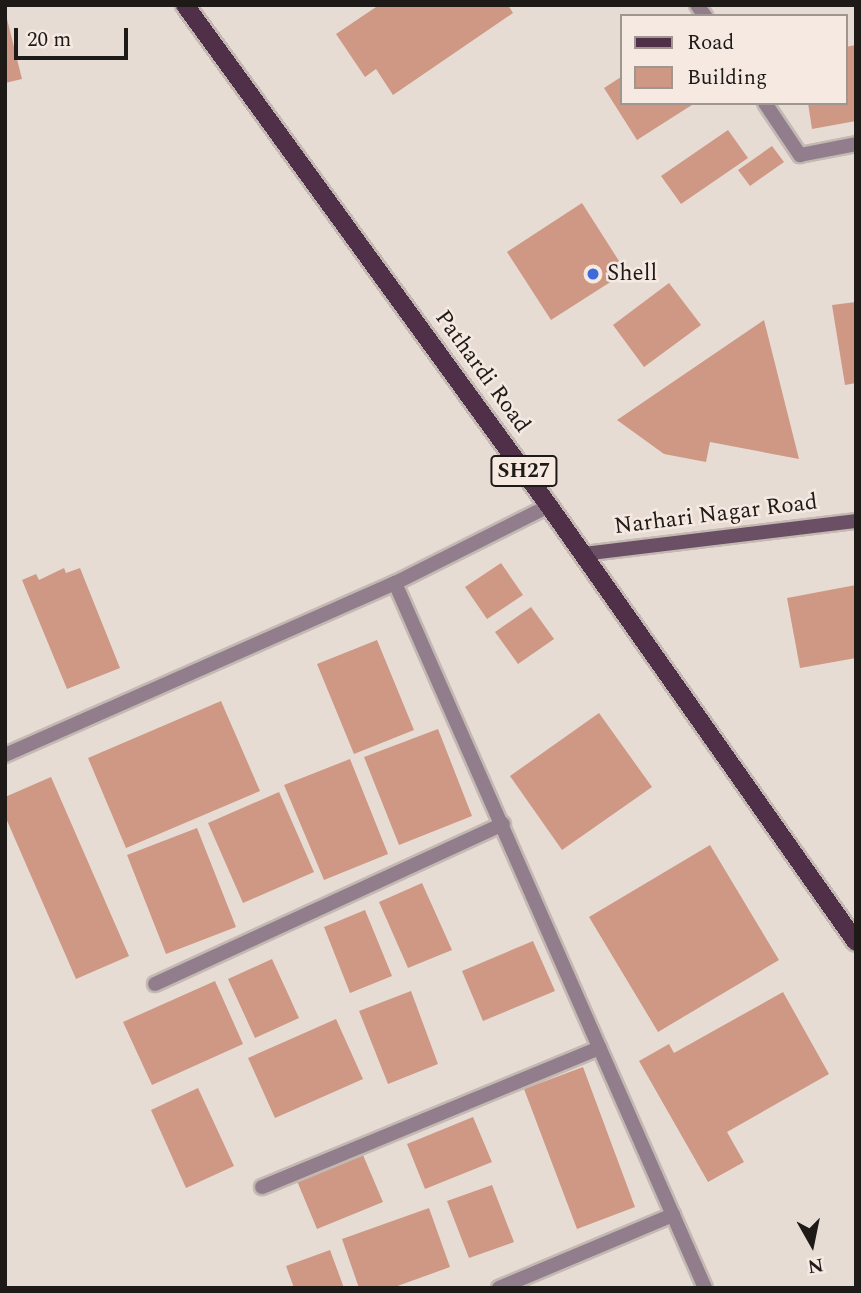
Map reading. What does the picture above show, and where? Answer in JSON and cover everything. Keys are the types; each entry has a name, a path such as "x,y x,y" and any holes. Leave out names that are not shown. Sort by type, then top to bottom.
{"main road":[{"name":"Pathardi Road","path":"185,5 549,506 856,943"}],"street":[{"path":"766,105 800,155 856,144"},
{"path":"5,755 395,583 549,506"},
{"name":"Narhari Nagar Road","path":"583,554 856,521"},
{"path":"395,583 705,1288"},
{"path":"155,984 503,824"},
{"path":"262,1187 599,1048"},
{"path":"499,1288 673,1215"}],"building":[{"path":"379,5 508,5 513,13 393,95 376,69 365,77 336,34"},
{"path":"5,11 22,79 5,83"},
{"path":"856,45 856,121 812,129 808,105 847,105 847,47"},
{"path":"620,78 620,105 692,105 637,140 604,88"},
{"path":"728,130 748,158 681,204 661,176"},
{"path":"772,146 784,162 750,186 738,170"},
{"path":"582,203 626,272 551,320 507,252"},
{"path":"669,283 701,325 644,367 613,325"},
{"path":"856,302 856,383 845,385 832,305"},
{"path":"764,320 799,459 710,442 706,462 664,454 617,420"},
{"path":"501,563 523,595 487,619 465,587"},
{"path":"64,568 66,573 80,568 120,668 67,689 22,580 36,574 39,580"},
{"path":"856,585 856,658 800,668 787,598"},
{"path":"531,607 554,639 518,664 495,632"},
{"path":"377,640 414,730 354,754 317,664"},
{"path":"221,701 260,791 126,848 88,758"},
{"path":"599,713 652,787 562,850 510,776"},
{"path":"438,729 472,816 399,845 364,757"},
{"path":"350,759 388,854 324,880 284,785"},
{"path":"51,777 129,956 76,979 5,816 5,797"},
{"path":"279,792 314,872 243,903 208,823"},
{"path":"197,828 236,927 166,954 127,855"},
{"path":"710,845 779,960 658,1032 589,917"},
{"path":"422,883 452,950 408,968 379,902"},
{"path":"365,910 392,976 350,993 324,927"},
{"path":"533,941 555,991 483,1021 462,971"},
{"path":"272,959 299,1018 255,1038 228,979"},
{"path":"215,981 243,1044 152,1085 123,1022"},
{"path":"411,991 438,1064 388,1084 359,1011"},
{"path":"783,992 829,1074 727,1132 744,1162 708,1182 639,1061 669,1044 674,1053"},
{"path":"336,1019 363,1079 275,1118 248,1058"},
{"path":"583,1067 635,1207 577,1229 524,1089"},
{"path":"198,1088 234,1166 186,1188 151,1110"},
{"path":"473,1117 492,1162 425,1189 407,1144"},
{"path":"363,1155 383,1202 317,1229 297,1181"},
{"path":"492,1185 514,1242 469,1258 447,1201"},
{"path":"429,1208 450,1267 392,1288 359,1288 342,1239"},
{"path":"330,1250 344,1288 294,1288 286,1266"}],"place":[{"name":"Shell","path":"593,274"}]}
